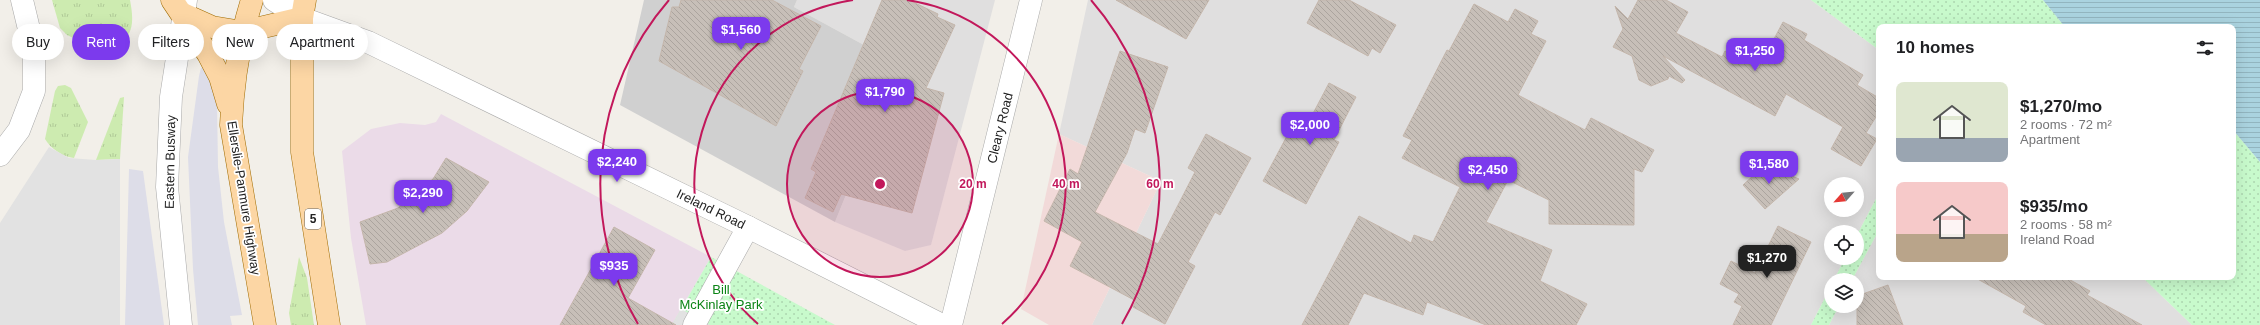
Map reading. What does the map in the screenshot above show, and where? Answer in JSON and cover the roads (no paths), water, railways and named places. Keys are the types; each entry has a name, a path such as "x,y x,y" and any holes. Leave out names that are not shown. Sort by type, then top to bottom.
{"main road":[{"name":"Ellerslie-Panmure Highway","path":"244,24 252,0"},
{"path":"180,5 212,27"},
{"path":"180,5 220,77 232,113"},
{"path":"264,24 304,9"},
{"name":"5","path":"304,9 302,152 329,325"},
{"name":"Ellerslie-Panmure Highway","path":"237,60 232,91 231,125 265,325"}],"street":[{"path":"0,155 19,130 34,91 34,50 22,0"},
{"name":"Ireland Road","path":"274,0 304,9 368,42 748,227 942,325"},
{"name":"Cleary Road","path":"951,325 1031,0"},
{"name":"Eastern Busway","path":"180,5 171,97 167,187 180,325"},
{"path":"694,325 748,227"}],"water":[{"path":"2043,0 2260,0 2260,162 2236,134 2236,24 2063,24"}],"park label":[{"name":"Bill McKinlay Park","path":"721,296"}]}
